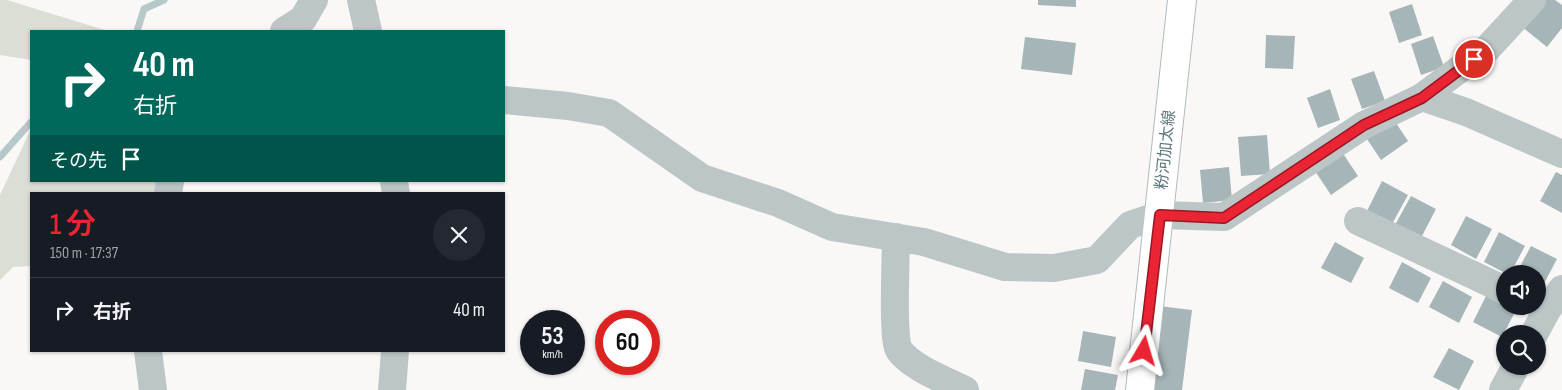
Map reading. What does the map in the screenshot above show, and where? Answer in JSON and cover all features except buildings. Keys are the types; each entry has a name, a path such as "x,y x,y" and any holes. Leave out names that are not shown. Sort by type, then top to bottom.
{"main road":[{"name":"粉河加太線","path":"1140,390 1182,0"}],"street":[{"path":"286,30 303,19 314,0"},
{"path":"361,0 368,30"},
{"path":"505,100 568,106 609,113 702,178 778,203 832,227 924,242 1005,267 1054,268 1097,260 1130,225 1160,215 1224,218 1364,125 1422,98 1487,49 1532,0"},
{"path":"1422,98 1466,112 1562,154"},
{"path":"1358,221 1496,286"},
{"path":"896,238 895,318 897,348 910,361 964,390"},
{"path":"1538,325 1549,301"},
{"path":"148,352 153,390"},
{"path":"392,390 395,352"},
{"path":"1503,390 1511,375"}],"shaded area":[{"path":"0,0 7,0 105,30 30,30 30,60 0,55"},
{"path":"30,131 30,182 159,182 157,192 30,192 30,266 13,267 0,280 0,195"}],"waterway":[{"path":"137,30 144,9 164,0"},
{"path":"0,157 30,123"}],"route":[{"path":"1144,351 1160,215 1224,218 1364,125 1422,98 1474,59"}]}
